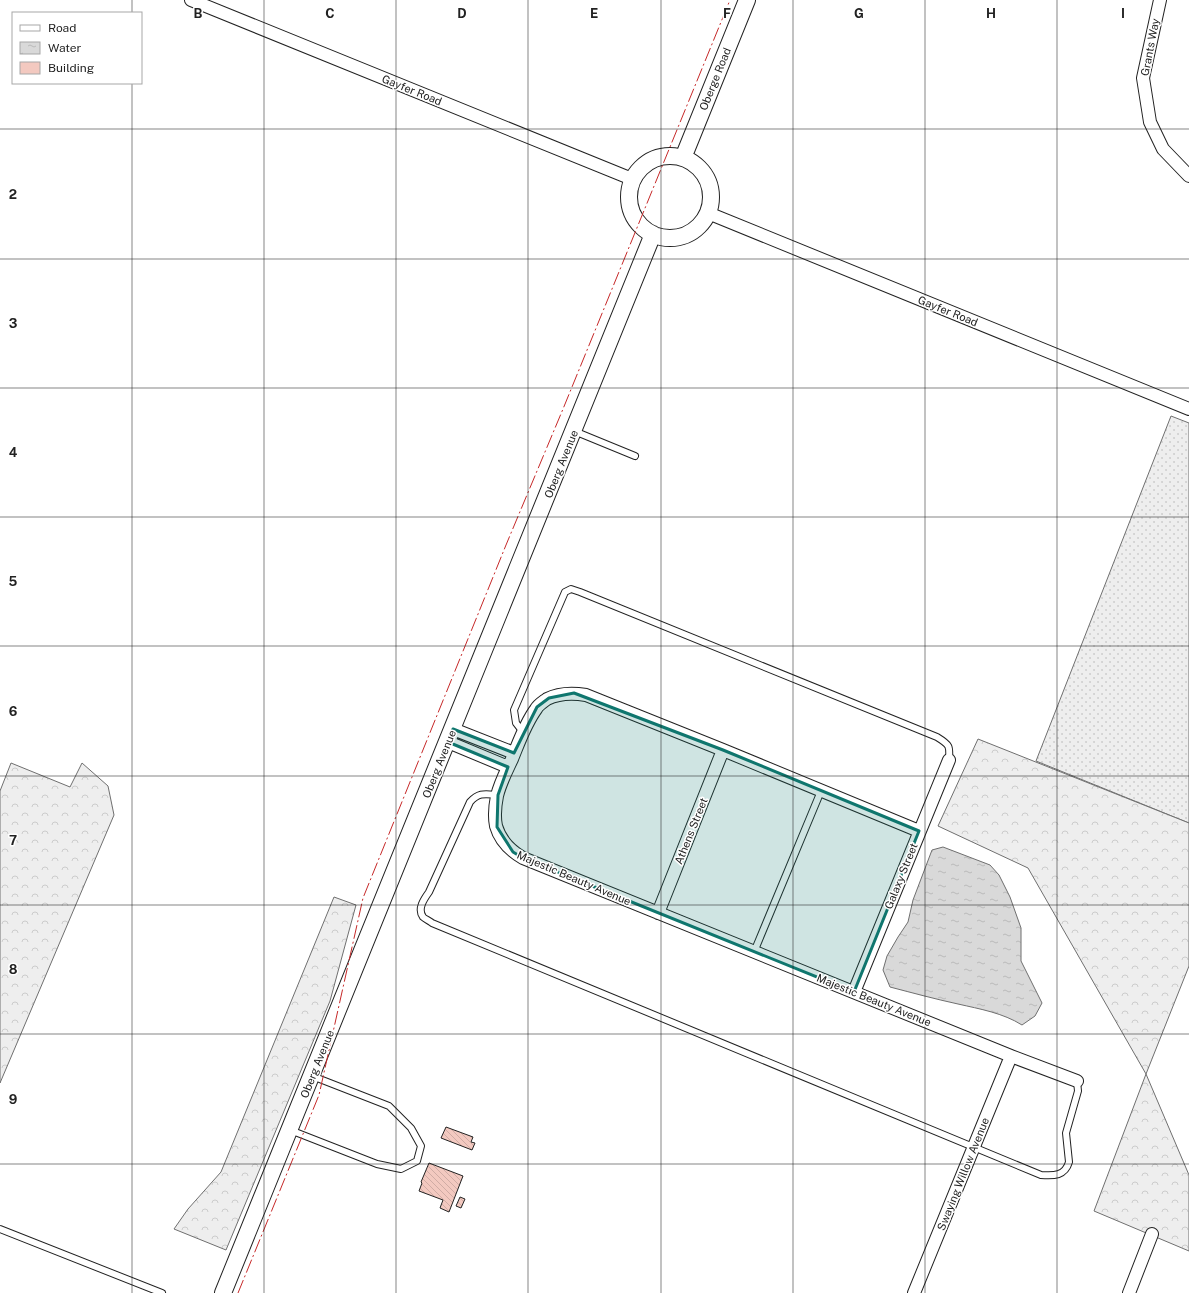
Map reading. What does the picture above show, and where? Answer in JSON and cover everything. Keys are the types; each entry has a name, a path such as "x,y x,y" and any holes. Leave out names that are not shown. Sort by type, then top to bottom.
{"street":[{"name":"Gayfer Road","path":"191,0 632,179"},
{"name":"Oberge Road","path":"683,158 747,0"},
{"name":"Grants Way","path":"1160,0 1144,78 1150,122 1163,148 1189,176"},
{"path":"671,156 683,158 695,164 704,174 710,186 711,200 708,213 703,222 695,230 675,238 664,238 644,229 636,221 631,211 629,190 632,179 639,169 648,162 659,157 671,156"},
{"name":"Gayfer Road","path":"708,213 1049,353 1188,406"},
{"name":"Oberg Avenue","path":"224,1293 653,234"},
{"name":"Majestic Beauty Avenue","path":"920,831 586,695 574,693 548,698 537,707 528,721 508,767 498,794 495,811 497,827 503,840 512,852 523,858 1011,1056 1077,1081"},
{"path":"451,735 514,753"},
{"path":"451,735 508,767"},
{"name":"Athens Street","path":"658,913 723,750"},
{"name":"Galaxy Street","path":"854,992 948,760"},
{"name":"Swaying Willow Avenue","path":"914,1293 1011,1056"},
{"path":"1129,1293 1152,1234"}],"lane":[{"path":"574,432 635,456"},
{"path":"523,732 516,723 514,710 564,592 571,589 937,737 947,743 950,748 948,760"},
{"path":"754,952 821,791"},
{"path":"498,794 476,796 470,802 429,892 422,902 421,910 423,917 432,923 1041,1175 1054,1176 1063,1173 1068,1166 1069,1162 1066,1133 1078,1091 1077,1081"},
{"path":"290,1130 377,1164 401,1169 417,1161 421,1146 411,1128 389,1106 312,1076"},
{"path":"0,1228 161,1293"}],"highlighted area":[{"path":"574,693 723,750 919,831 854,992 523,858 513,852 497,827 498,795 508,767 448,742 453,729 514,753 537,707 549,698"}],"green space":[{"path":"1171,416 1189,423 1189,823 1036,761"},
{"path":"978,739 1189,823 1189,966 1146,1074 1028,868 938,826"},
{"path":"11,763 70,787 82,763 108,786 114,815 0,1083 0,791"},
{"path":"334,897 356,905 330,1001 226,1250 174,1229 188,1209 221,1172"},
{"path":"1146,1074 1189,1175 1189,1251 1094,1211"}],"water":[{"path":"943,847 990,865 999,875 1010,897 1021,928 1021,961 1042,1003 1035,1016 1022,1025 1007,1017 991,1012 890,987 883,970 887,956 908,922 913,900 932,850"}],"building":[{"path":"446,1127 473,1137 471,1142 475,1143 472,1150 441,1138"},
{"path":"429,1163 463,1176 449,1212 440,1208 443,1200 419,1191"},
{"path":"460,1197 465,1199 461,1208 456,1206"}],"power":[{"path":"238,1293 319,1095 363,898 730,0"}]}
